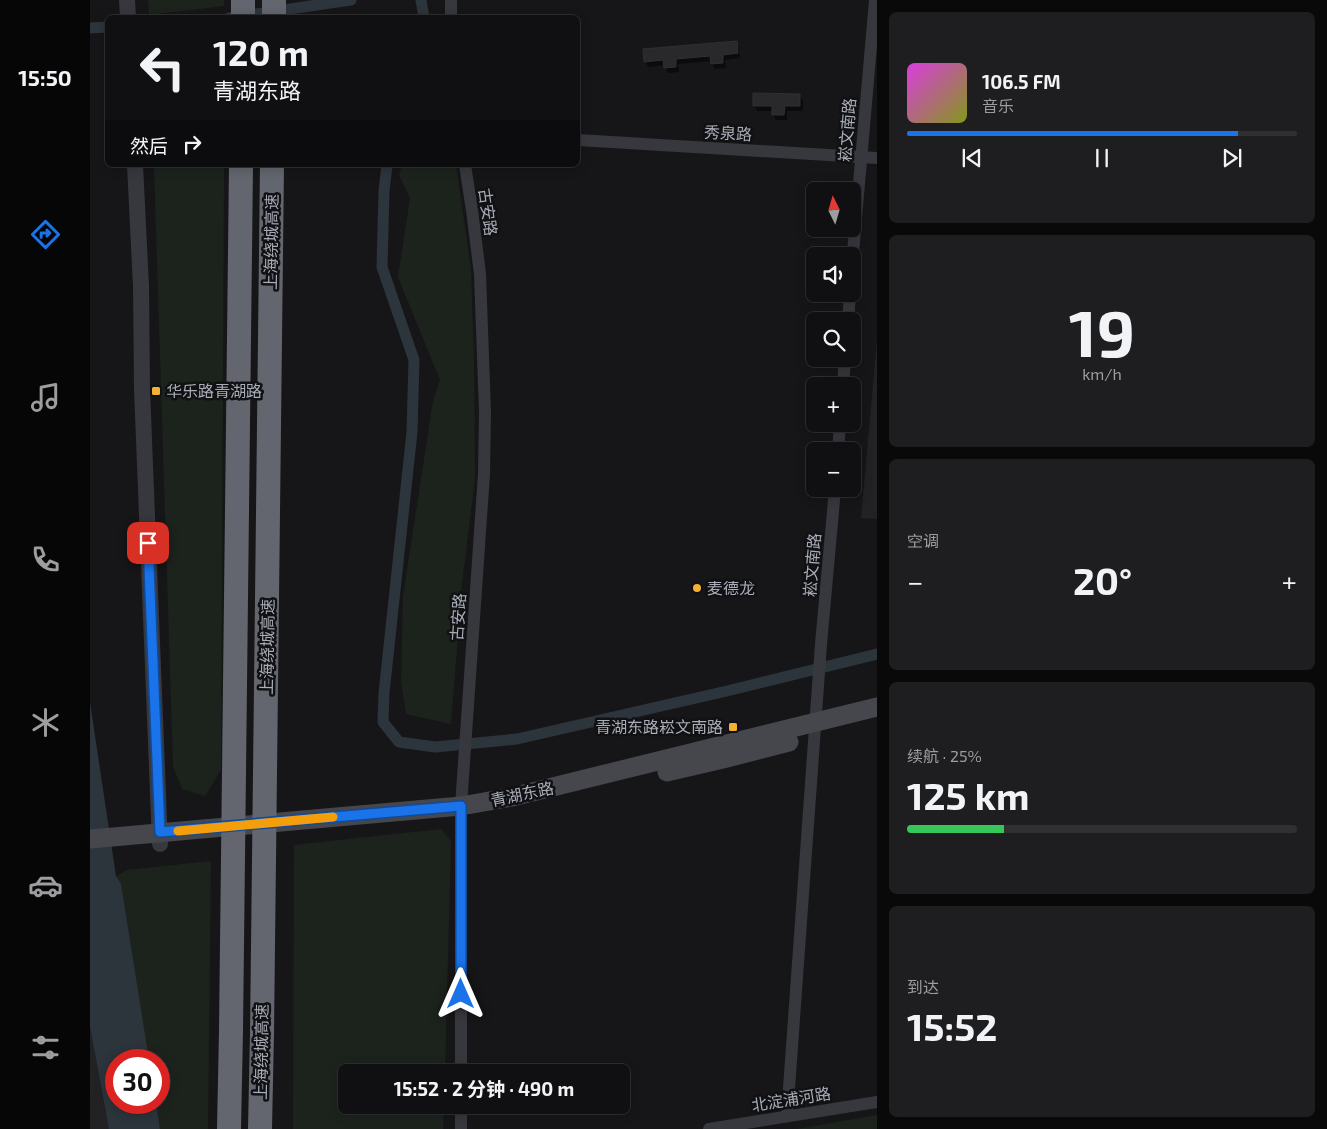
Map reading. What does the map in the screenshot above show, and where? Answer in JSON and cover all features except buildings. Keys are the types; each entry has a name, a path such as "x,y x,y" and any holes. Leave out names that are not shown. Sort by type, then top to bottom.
{"highway":[{"path":"243,0 243,15"},
{"path":"274,0 274,15"},
{"name":"上海绕城高速","path":"229,1129 241,167"},
{"name":"上海绕城高速","path":"260,1129 272,167"}],"main road":[{"name":"青湖东路","path":"815,728 877,706"},
{"name":"青湖东路","path":"160,838 461,811 512,797 815,728 877,719"},
{"path":"90,839 122,836 160,838"},
{"path":"99,850 160,838"}],"street":[{"path":"451,0 451,15"},
{"name":"崧文南路","path":"853,247 875,1"},
{"name":"秀泉路","path":"580,140 877,158"},
{"path":"135,167 160,838"},
{"name":"古安路","path":"461,1064 461,811 484,474 485,412 480,274 465,167"},
{"name":"崧文南路","path":"786,1116 820,644 834,497"},
{"name":"北淀浦河路","path":"710,1129 877,1102"},
{"path":"461,1114 461,1129"}],"shaded area":[{"path":"148,0 224,0 224,6 149,15"},
{"path":"154,167 224,167 221,770 205,796 182,789 173,766"},
{"path":"401,167 456,167 471,269 475,479 462,584 451,724 406,714 401,682 403,596 433,401 440,380 398,277 410,198 399,175"},
{"path":"877,340 877,519 861,518"},
{"path":"90,702 116,876 121,884 147,1049 105,1049 105,1108 90,1027"},
{"path":"441,829 451,841 445,1064 338,1064 338,1114 444,1114 443,1129 293,1129 294,845"},
{"path":"211,861 208,1129 160,1129 158,1114 170,1114 170,1049 147,1049 116,876 127,870"},
{"path":"90,1027 109,1129 90,1129"},
{"path":"106,1114 158,1114 160,1129 109,1129"},
{"path":"877,1115 877,1129 797,1129"}],"waterway":[{"path":"249,15 351,0"},
{"path":"421,0 424,15"},
{"path":"90,28 105,27"},
{"path":"387,167 384,191 382,267 414,360 412,432 384,693 383,722 399,742 435,747 517,739 727,691 877,654"}],"slow traffic":[{"path":"178,831 333,817"}],"place":[{"name":"华乐路青湖路","path":"156,391"},
{"name":"麦德龙","path":"697,588"},
{"name":"青湖东路崧文南路","path":"733,727"}],"route":[{"path":"148,543 160,832 461,806 461,994"}]}
